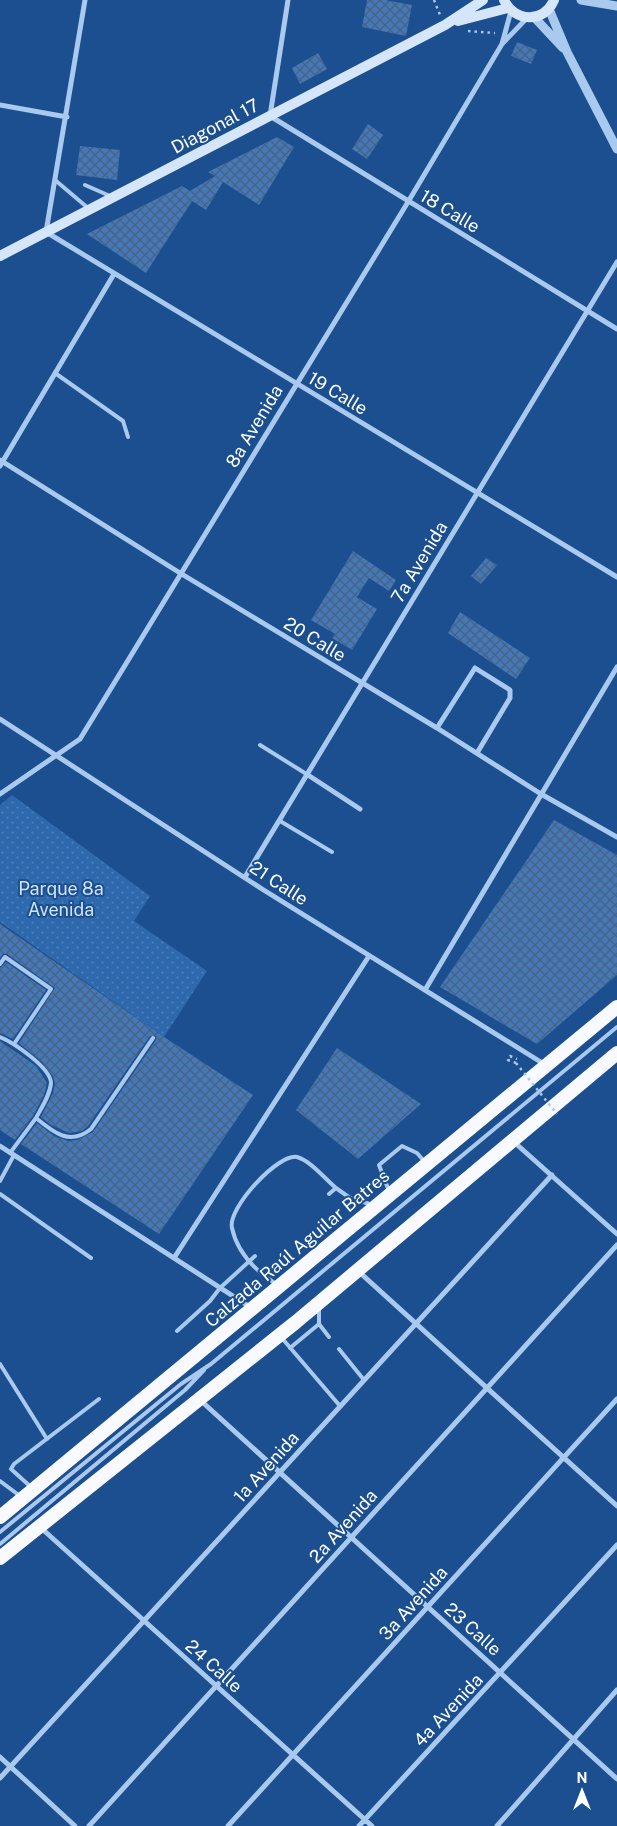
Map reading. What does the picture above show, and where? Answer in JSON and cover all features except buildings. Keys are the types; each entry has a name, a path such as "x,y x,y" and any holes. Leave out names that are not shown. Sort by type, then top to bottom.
{"highway":[{"name":"Calzada Raúl Aguilar Batres","path":"0,1517 617,1008"},
{"path":"0,1558 280,1335 617,1053"}],"main road":[{"name":"Diagonal 17","path":"445,25 471,4 483,0"},
{"path":"508,6 530,18 551,4"},
{"name":"Diagonal 17","path":"0,256 445,25 508,6"}],"street":[{"path":"46,232 85,0"},
{"path":"270,116 288,0"},
{"path":"581,0 617,6"},
{"path":"551,4 567,52 617,149"},
{"name":"8a Avenida","path":"502,44 508,6"},
{"path":"530,18 567,52"},
{"name":"8a Avenida","path":"0,794 80,739 408,202 502,44 530,18"},
{"path":"0,105 66,118"},
{"name":"18 Calle","path":"270,116 617,329"},
{"name":"19 Calle","path":"46,232 617,577"},
{"name":"7a Avenida","path":"245,877 617,262"},
{"path":"1,462 114,274"},
{"name":"20 Calle","path":"1,462 541,794 617,837"},
{"path":"424,990 617,667"},
{"path":"436,728 475,668 510,690 510,698 477,753"},
{"name":"21 Calle","path":"0,719 369,956 547,1066"},
{"path":"308,775 360,809"},
{"path":"174,1258 369,956"},
{"path":"512,1140 617,1234"},
{"path":"0,1146 253,1309"},
{"name":"1a Avenida","path":"0,1778 552,1175"},
{"name":"2a Avenida","path":"89,1826 617,1245"},
{"path":"358,1271 617,1506"},
{"name":"23 Calle","path":"199,1399 617,1779"},
{"name":"3a Avenida","path":"228,1826 617,1399"},
{"name":"24 Calle","path":"39,1526 372,1826"},
{"name":"4a Avenida","path":"359,1826 617,1545"},
{"path":"497,1826 617,1690"},
{"path":"0,1757 75,1826"}],"lane":[{"path":"55,180 89,210"},
{"path":"85,185 113,198"},
{"path":"55,373 123,421 128,437"},
{"path":"260,745 308,775"},
{"path":"280,821 332,852"},
{"path":"0,964 5,957 51,989 14,1044"},
{"path":"0,1532 181,1384 210,1364 617,1027"},
{"path":"0,1037 22,1050 47,1072 51,1080 49,1093 36,1118 12,1154 0,1181"},
{"path":"36,1118 63,1137 83,1136 91,1130 154,1038"},
{"path":"391,1194 384,1182 379,1165 382,1160 402,1146 417,1153 427,1165"},
{"path":"280,1287 248,1262 231,1227 233,1217 244,1196 282,1160 296,1157 306,1161 350,1198 378,1206"},
{"path":"329,1194 336,1188"},
{"path":"0,1194 91,1258"},
{"path":"177,1331 210,1301 220,1288 254,1256"},
{"path":"319,1303 319,1324 329,1337"},
{"path":"290,1348 319,1324"},
{"path":"280,1335 340,1406"},
{"path":"339,1349 364,1380"},
{"path":"0,1364 47,1439"},
{"path":"0,1544 185,1390 210,1364"},
{"path":"28,1494 11,1469 14,1464 98,1399"},
{"path":"0,1481 28,1494"}],"path":[{"path":"434,0 445,25"},
{"path":"462,31 504,34"},
{"path":"521,1061 510,1056 508,1060 516,1063 557,1114"}],"green space":[{"name":"Parque 8a Avenida","path":"12,795 150,896 134,921 207,971 164,1037 0,922 0,805"}]}
